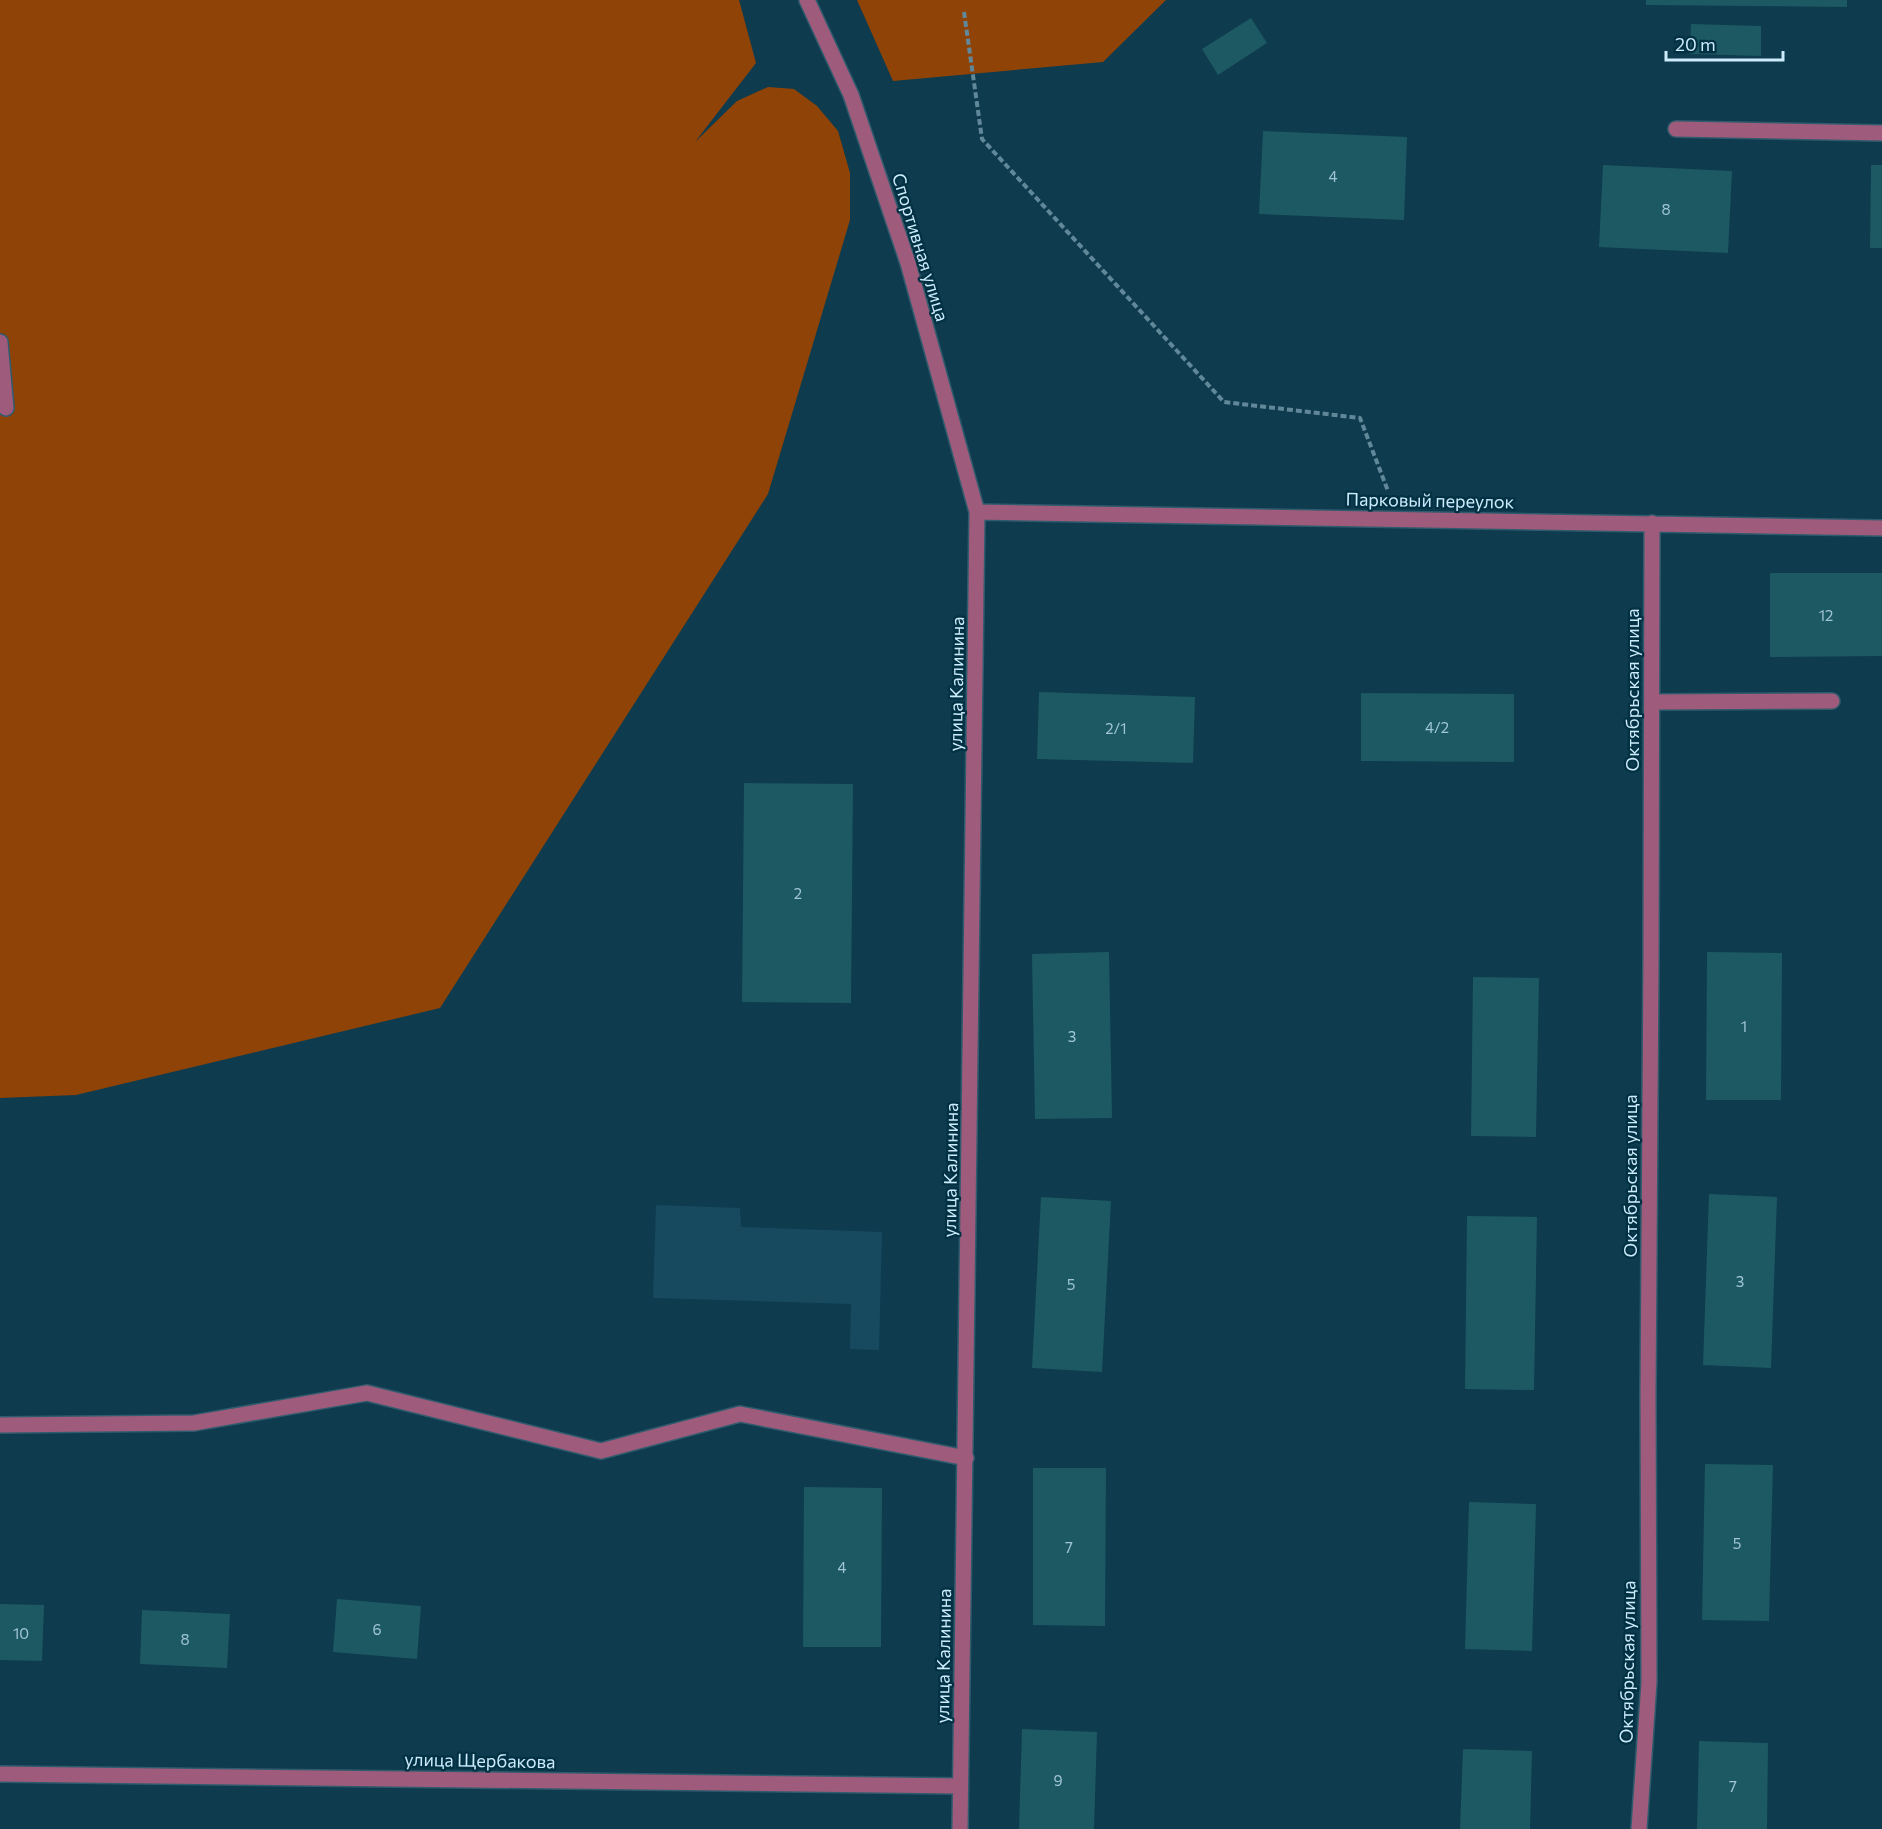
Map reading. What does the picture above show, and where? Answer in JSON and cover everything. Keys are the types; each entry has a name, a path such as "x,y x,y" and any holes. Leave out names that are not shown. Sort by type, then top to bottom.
{"street":[{"name":"Спортивная улица","path":"807,0 851,95 908,263 977,512"},
{"path":"1676,129 1882,133"},
{"path":"0,342 6,408"},
{"name":"Парковый переулок","path":"977,512 1882,528"},
{"name":"улица Калинина","path":"960,1829 977,512"},
{"name":"Октябрьская улица","path":"1639,1829 1649,1683 1652,524"},
{"path":"1652,702 1832,701"},
{"path":"0,1425 194,1423 367,1393 601,1452 741,1414 966,1458"},
{"name":"улица Щербакова","path":"0,1774 960,1786"}],"path":[{"path":"964,12 982,139 1224,402 1360,418 1398,519"}],"shaded area":[{"path":"0,0 739,0 756,63 695,142 737,101 768,87 794,89 817,106 838,131 850,173 850,220 768,494 440,1008 76,1095 0,1098"},
{"path":"857,0 1166,0 1103,62 893,81"},
{"path":"656,1205 740,1208 741,1227 882,1232 879,1350 850,1349 851,1304 653,1298"}],"building":[{"path":"1646,0 1847,0 1847,7 1646,5"},
{"path":"1251,18 1267,43 1218,75 1202,49"},
{"path":"1691,24 1761,26 1761,56 1690,54"},
{"path":"1263,131 1407,137 1404,220 1259,214"},
{"path":"1603,165 1732,171 1728,253 1599,247"},
{"path":"1871,165 1882,165 1882,248 1870,248"},
{"path":"1770,573 1882,573 1882,656 1770,657"},
{"path":"1039,692 1195,697 1193,763 1037,759"},
{"path":"1361,693 1514,694 1514,762 1361,761"},
{"path":"744,783 853,784 851,1003 742,1002"},
{"path":"1109,952 1112,1118 1035,1119 1032,954"},
{"path":"1707,952 1782,953 1781,1100 1706,1100"},
{"path":"1473,977 1539,978 1536,1137 1471,1136"},
{"path":"1709,1194 1777,1197 1771,1368 1703,1365"},
{"path":"1041,1197 1111,1201 1102,1372 1032,1368"},
{"path":"1467,1216 1537,1217 1534,1390 1465,1389"},
{"path":"1705,1464 1773,1465 1769,1621 1702,1620"},
{"path":"1033,1468 1106,1468 1105,1626 1033,1625"},
{"path":"804,1487 882,1488 881,1647 803,1647"},
{"path":"1469,1502 1536,1504 1532,1651 1465,1649"},
{"path":"337,1599 421,1606 417,1659 333,1652"},
{"path":"0,1604 44,1605 42,1661 0,1660"},
{"path":"142,1610 230,1614 227,1668 140,1664"},
{"path":"1022,1729 1097,1732 1094,1829 1019,1829"},
{"path":"1699,1741 1768,1743 1767,1829 1697,1829"},
{"path":"1463,1749 1532,1751 1530,1829 1460,1829"}]}
